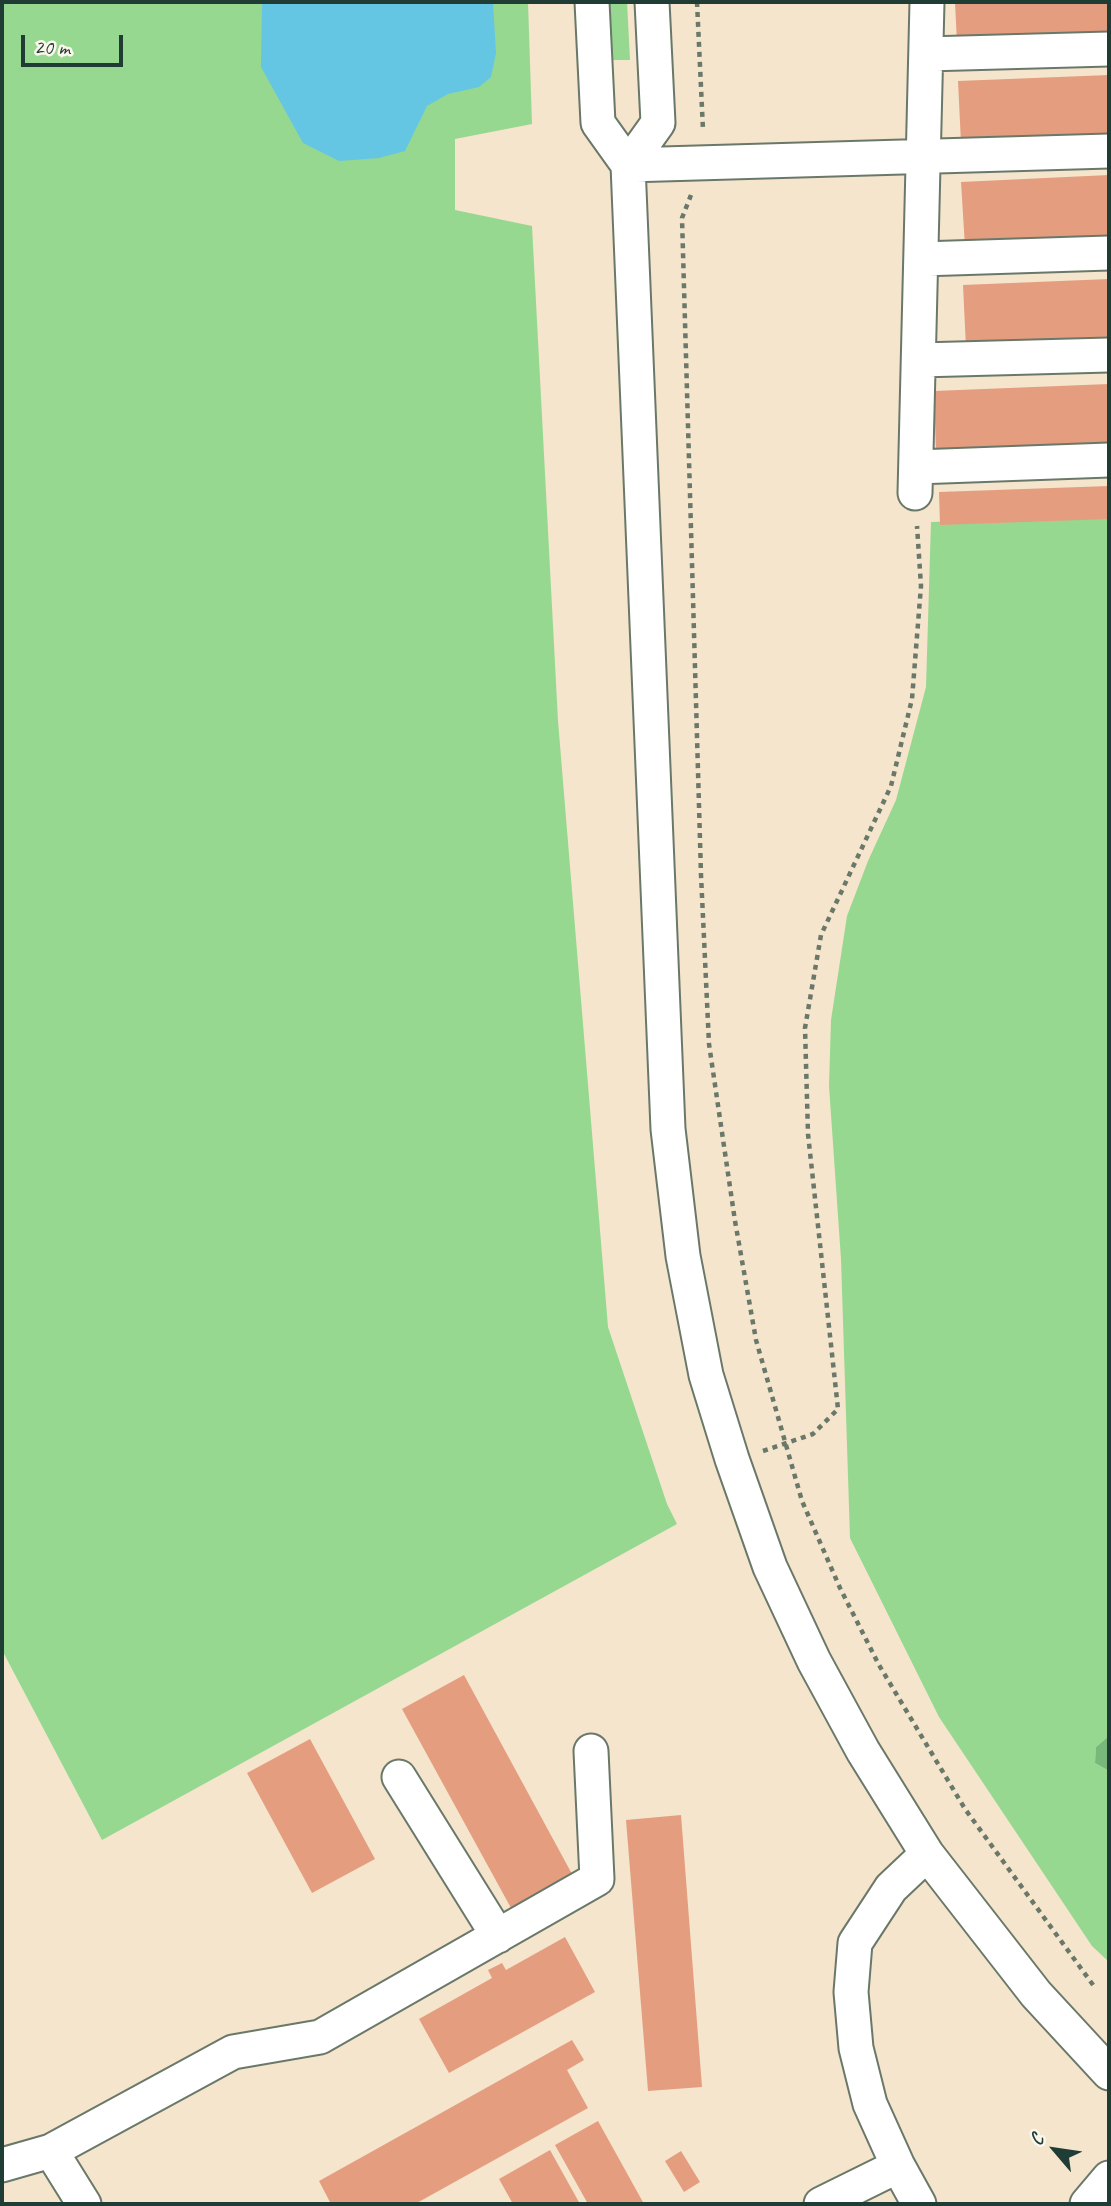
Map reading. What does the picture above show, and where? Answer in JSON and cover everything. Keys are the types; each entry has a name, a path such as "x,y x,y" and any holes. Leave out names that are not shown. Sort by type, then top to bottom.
{"street":[{"path":"592,2 598,123 628,166 668,1129 688,1283 706,1375 770,1567 814,1661 863,1751 927,1854 1037,1994 1109,2073"},
{"path":"628,166 658,123 652,2"},
{"path":"927,2 916,480 1109,460"},
{"path":"926,54 1109,49"},
{"path":"628,166 1109,150"},
{"path":"921,259 1109,253"},
{"path":"919,360 1109,355"},
{"path":"2,2165 51,2151 233,2052 320,2037 597,1879 591,1751"},
{"path":"399,1777 498,1936"},
{"path":"919,2204 898,2166 870,2104 856,2048 852,1992 855,1943 891,1888 927,1854"},
{"path":"51,2151 84,2204"},
{"path":"821,2204 898,2166"},
{"path":"1087,2204 1109,2178"}],"path":[{"path":"698,2 704,163 682,218 701,862 709,1044 735,1221 756,1339 802,1501 840,1588 879,1665 965,1809 1096,1989"},
{"path":"732,1459 813,1434 838,1409 808,1134 805,1028 821,935 891,786 912,699 921,586 916,480"}],"green space":[{"path":"2,2 528,2 532,124 455,139 455,210 532,226 558,721 608,1327 667,1504 677,1524 102,1840 2,1650"},
{"path":"609,2 627,2 630,60 612,60"},
{"path":"1109,516 1109,1736 1096,1747 1095,1763 1109,1771 1109,1962 1092,1946 939,1717 850,1538 841,1259 829,1086 831,1020 847,916 896,800 926,687 931,522"},
{"path":"1109,1736 1109,1771 1095,1763 1096,1747"}],"water":[{"path":"262,2 493,2 496,53 491,77 479,87 448,94 427,106 405,151 379,158 339,161 303,143 261,67"}],"building":[{"path":"955,2 1109,2 1109,36 957,43"},
{"path":"1109,75 1109,137 961,143 958,81"},
{"path":"1109,175 1109,240 965,247 961,182"},
{"path":"1109,279 1109,342 966,348 963,285"},
{"path":"1109,384 1109,447 936,453 934,391"},
{"path":"1109,486 1109,519 940,525 939,492"},
{"path":"464,1675 572,1874 511,1908 402,1709"},
{"path":"310,1739 375,1859 312,1893 247,1773"},
{"path":"681,1815 702,2087 648,2091 626,1820"},
{"path":"565,1937 595,1992 449,2073 419,2019 492,1978 488,1970 502,1963 506,1970"},
{"path":"572,2040 584,2060 567,2070 588,2108 415,2204 331,2204 319,2181"},
{"path":"598,2121 644,2204 588,2204 555,2145"},
{"path":"550,2150 580,2204 513,2204 499,2179"},
{"path":"681,2151 700,2182 684,2192 665,2161"}]}
